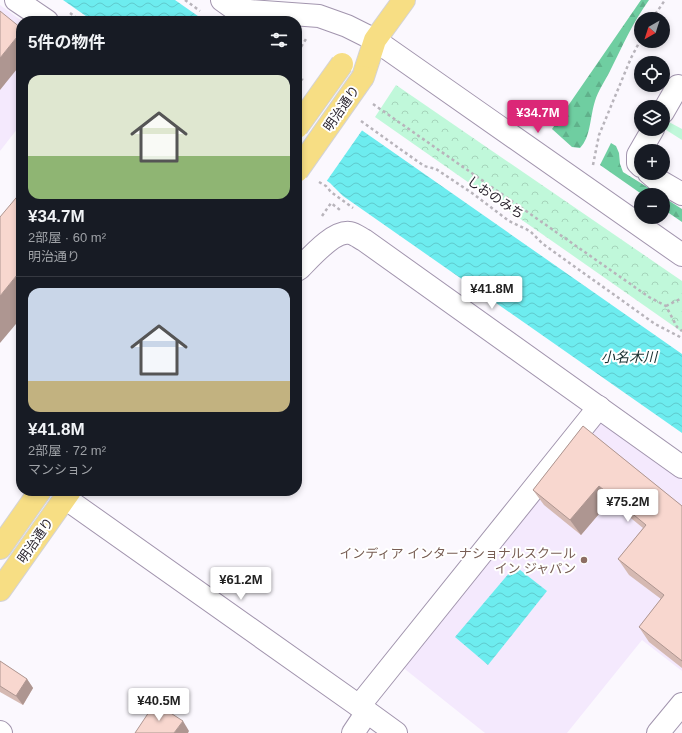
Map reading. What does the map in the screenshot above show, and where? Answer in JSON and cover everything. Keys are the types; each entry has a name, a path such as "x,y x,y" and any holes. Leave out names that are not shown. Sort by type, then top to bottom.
{"main road":[{"name":"明治通り","path":"302,163 363,77 375,40 404,0"},
{"name":"明治通り","path":"302,120 342,64 375,40"},
{"name":"明治通り","path":"0,548 36,496"},
{"name":"明治通り","path":"0,590 66,496"}],"street":[{"path":"16,0 40,16"},
{"path":"222,0 236,10 320,16 347,26 375,40 682,255"},
{"path":"670,100 678,86"},
{"path":"658,180 682,194"},
{"path":"302,266 327,242 336,236 349,233 364,240 682,466"},
{"path":"353,733 363,709 599,407"},
{"path":"70,496 396,733"},
{"path":"658,733 682,704"}],"path":[{"path":"657,12 665,0"},
{"path":"592,172 599,135 636,48"},
{"path":"372,104 649,297 666,306 677,327 682,331"},
{"name":"しおのみち","path":"361,121 424,166 436,168 509,221 530,231 543,244 655,324 682,338"},
{"path":"328,208 331,203"},
{"path":"666,306 682,298"}],"shaded area":[{"path":"0,5 16,17 16,130 0,151"},
{"name":"インディア インターナショナルスクール イン ジャパン","path":"596,419 682,480 682,671 642,640 567,733 485,733 401,666"}],"green space":[{"path":"641,0 649,0 641,12 634,12 634,24 595,101 590,126 584,143 580,148 572,147 552,129"},
{"path":"396,85 682,281 682,332 375,117"},
{"path":"670,123 682,129 682,140 670,132"},
{"path":"611,143 616,146 619,153 620,164 623,172 649,188 634,189 600,165"},
{"path":"670,201 682,209 682,222 670,214"}],"water":[{"path":"63,0 175,0 198,16 86,16"},
{"name":"小名木川","path":"302,88 682,354 682,433 343,196 330,183 302,163"},
{"path":"515,566 547,591 488,665 455,637"}],"pier":[{"path":"302,86 363,129 326,182 302,165"}],"building":[{"path":"0,11 16,24 16,38 0,58"},
{"path":"16,198 16,276 0,296 0,217"},
{"path":"583,426 682,506 682,661 639,627 664,595 618,559 646,525 599,486 570,520 533,490"},
{"path":"0,661 27,679 16,696 0,686"},
{"path":"155,703 183,721 174,733 135,733"}],"place":[{"name":"インディア インターナショナルスクール イン ジャパン","path":"584,560"}]}
